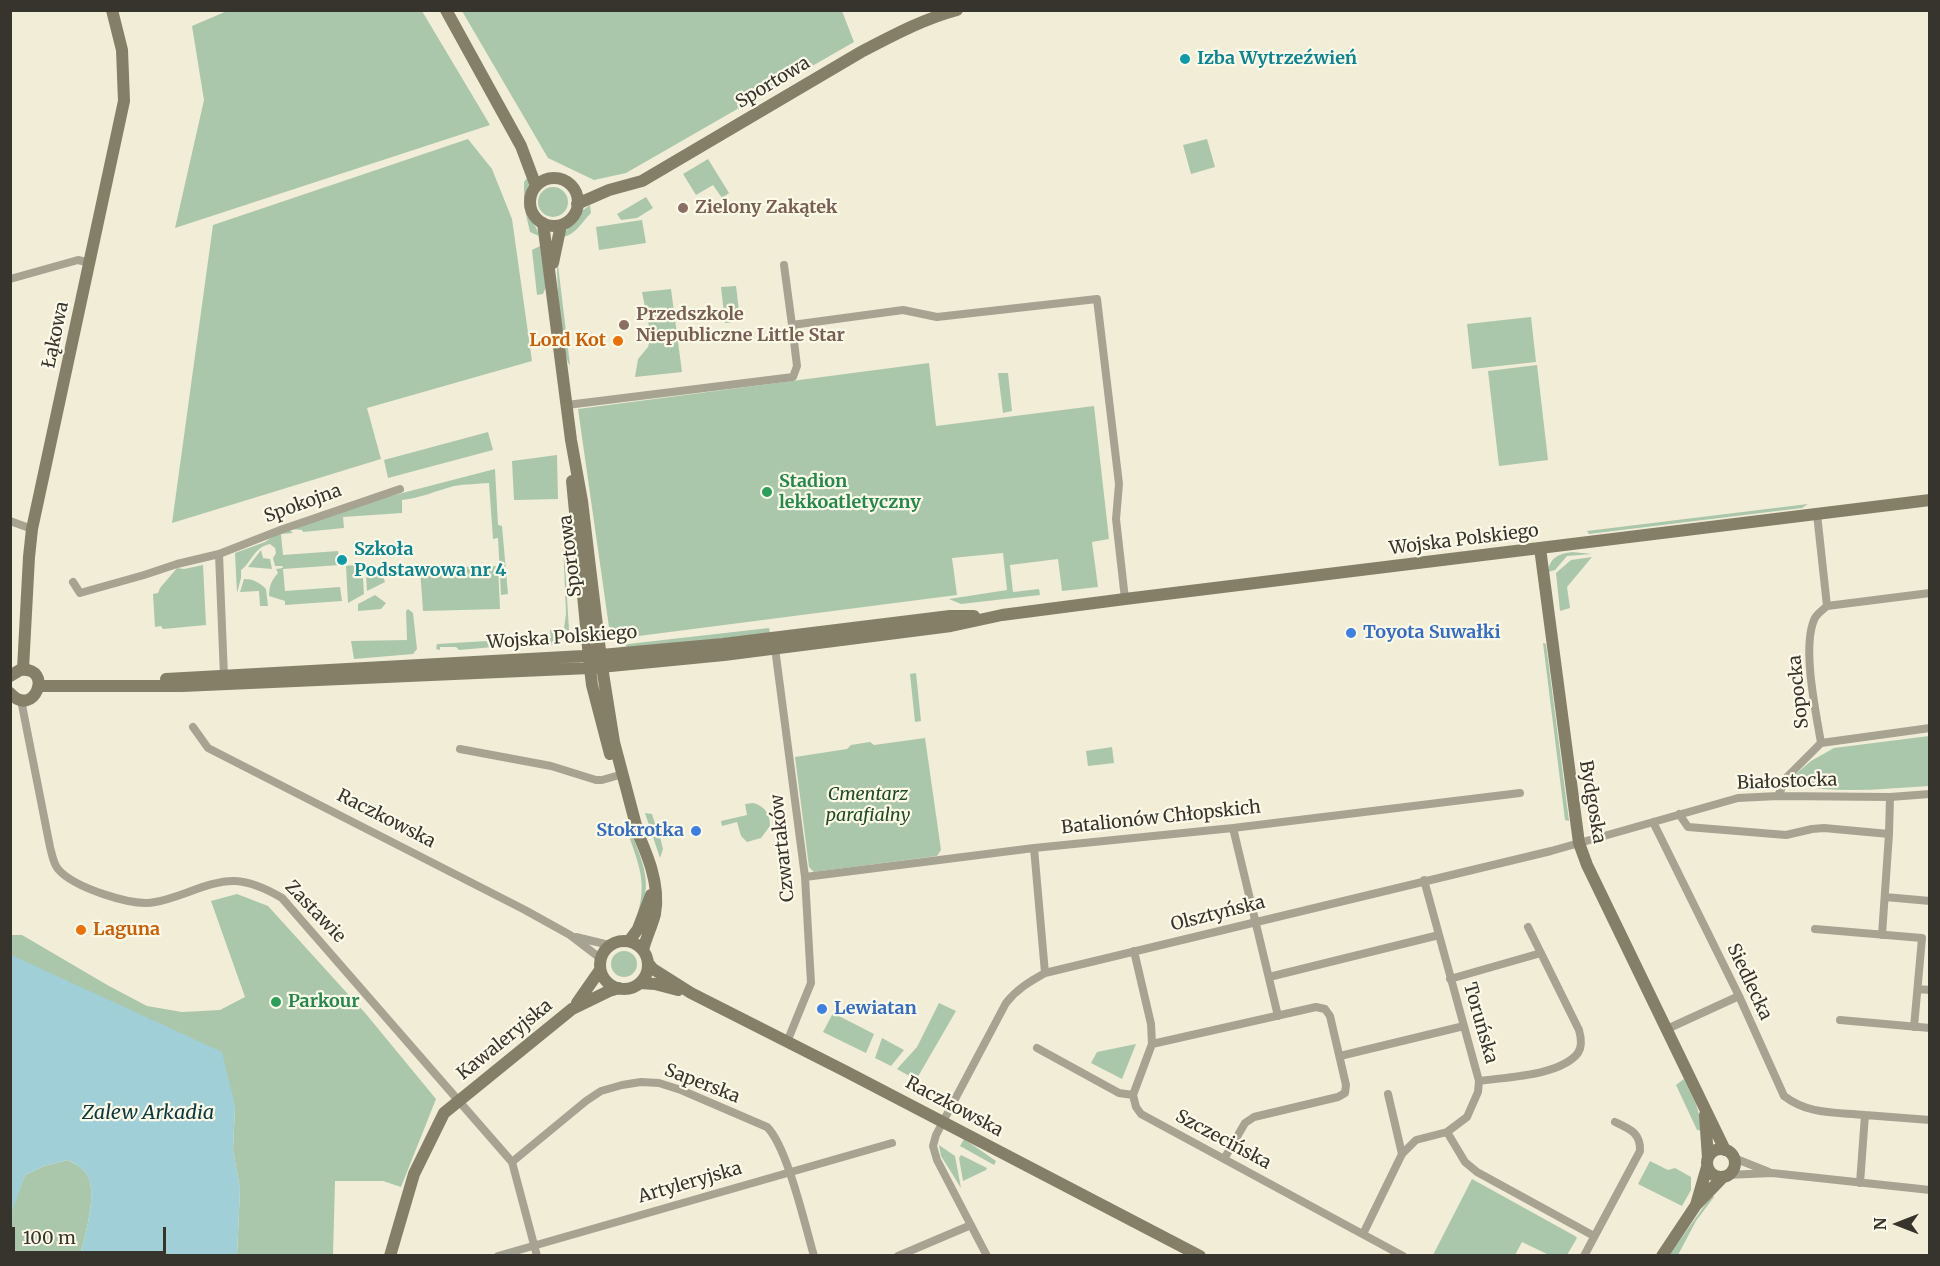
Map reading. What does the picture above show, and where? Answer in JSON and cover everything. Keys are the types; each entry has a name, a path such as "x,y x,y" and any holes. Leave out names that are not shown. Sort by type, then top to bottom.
{"street":[{"name":"Łąkowa","path":"23,669 32,529 124,101 123,59 112,10"},
{"path":"446,10 521,146 536,186"},
{"name":"Sportowa","path":"578,204 609,190 642,181 894,34 957,10"},
{"path":"521,146 551,178 564,181 574,189 578,204 571,219 561,225 543,224 530,207 530,198 536,186 551,178"},
{"name":"Sportowa","path":"574,189 609,190"},
{"name":"Sportowa","path":"543,224 551,255 551,274 571,440 573,502 595,661 614,742 619,775 652,873 656,896 654,914 643,950"},
{"name":"Sportowa","path":"551,255 561,225"},
{"path":"10,279 78,260 90,263"},
{"path":"567,405 793,376 797,366 784,265"},
{"path":"792,325 903,310 937,317 1097,299 1119,484 1116,519 1125,599"},
{"name":"Spokojna","path":"73,582 80,593 219,554 294,525 400,489"},
{"name":"Wojska Polskiego","path":"122,685 182,686 775,648 951,626 1002,615 1125,599 1929,500"},
{"path":"1817,514 1827,606 1929,593"},
{"path":"10,521 32,529"},
{"name":"Bydgoska","path":"1540,548 1579,843 1587,865 1704,1108 1729,1154"},
{"path":"219,554 224,676"},
{"name":"Sopocka","path":"1827,606 1814,618 1810,641 1811,672 1821,743 1929,728"},
{"name":"Wojska Polskiego","path":"122,685 177,678 595,661 950,616 1002,615"},
{"name":"Czwartaków","path":"775,648 805,877 811,982 787,1042"},
{"path":"10,676 23,669 34,673 39,681 35,695 31,698 21,700 10,693"},
{"path":"39,686 122,685"},
{"name":"Zastawie","path":"21,700 50,847 58,869 78,883 135,902 152,903 233,881 245,882 269,890 282,898 300,918 458,1101"},
{"name":"Raczkowska","path":"193,727 208,748 570,935 609,945"},
{"path":"1778,796 1787,777 1821,743"},
{"path":"460,749 551,766 596,780 619,775"},
{"name":"Batalionów Chłopskich","path":"805,877 1034,848 1233,828 1520,794"},
{"name":"Białostocka","path":"1579,843 1738,798 1890,797 1929,794"},
{"path":"1882,935 1890,797"},
{"path":"1679,814 1688,827 1786,835 1824,828 1889,834"},
{"name":"Siedlecka","path":"1653,822 1739,996 1784,1096 1797,1106 1810,1110 1929,1120"},
{"path":"1233,828 1278,1016"},
{"name":"Olsztyńska","path":"987,1256 934,1153 933,1146 942,1121 1006,1003 1027,983 1045,973 1579,843"},
{"path":"1034,848 1045,973"},
{"name":"Toruńska","path":"1363,1234 1402,1154 1416,1140 1447,1132 1467,1117 1478,1092 1479,1081 1424,880"},
{"path":"629,941 645,914 653,882"},
{"path":"1885,897 1929,901"},
{"path":"1479,1081 1550,1069 1566,1063 1579,1052 1580,1030 1528,927"},
{"path":"1815,929 1922,938 1914,1027"},
{"name":"Raczkowska","path":"570,935 600,964"},
{"path":"1269,977 1438,935"},
{"path":"629,941 643,950 648,963 640,983 633,987 619,988 607,982 600,964 609,945 629,941"},
{"path":"1037,1048 1119,1093 1133,1095 1152,1044 1151,1024 1134,951"},
{"path":"1450,979 1541,953"},
{"name":"Raczkowska","path":"648,963 660,974 691,993 1200,1256"},
{"name":"Kawaleryjska","path":"537,1256 512,1162 458,1101 573,1008 591,986 600,964"},
{"name":"Raczkowska","path":"640,983 655,984 691,993"},
{"name":"Kawaleryjska","path":"573,1008 619,988"},
{"path":"1918,989 1929,990"},
{"path":"1667,1029 1739,996"},
{"path":"1152,1044 1316,1007 1325,1009 1330,1016 1346,1085 1345,1093 1338,1097 1254,1117 1245,1123 1224,1159"},
{"path":"1840,1020 1929,1028"},
{"path":"1340,1056 1464,1026"},
{"name":"Saperska","path":"512,1162 601,1090 641,1082 659,1083 681,1090 767,1127 774,1133 789,1172 814,1256"},
{"path":"1388,1094 1402,1154"},
{"name":"Szczecińska","path":"1133,1095 1136,1107 1141,1114 1403,1256"},
{"path":"390,1256 414,1174 444,1113 458,1101"},
{"name":"Bydgoska","path":"1696,1205 1707,1162 1704,1108"},
{"path":"1860,1183 1865,1114"},
{"path":"1584,1256 1640,1151 1637,1134 1615,1122"},
{"path":"1447,1132 1465,1162 1477,1172 1594,1236"},
{"name":"Artyleryjska","path":"498,1256 892,1143"},
{"path":"1772,1173 1729,1154 1713,1151 1707,1162 1712,1174 1725,1176 1772,1173 1929,1190"},
{"path":"1725,1176 1734,1166 1729,1154"},
{"name":"Bydgoska","path":"1662,1256 1696,1205 1725,1176"},
{"path":"898,1256 971,1225"}],"green space":[{"path":"227,11 422,11 490,125 175,228 204,100 192,26"},
{"path":"462,11 842,11 854,42 626,173 594,180 548,158"},
{"path":"468,139 492,169 512,219 532,361 367,408 381,459 172,523 213,225"},
{"path":"1207,139 1215,167 1191,174 1183,145"},
{"path":"708,159 729,193 722,198 713,185 696,195 683,174"},
{"path":"529,176 527,210 539,236 530,232 524,206 524,182"},
{"path":"553,187 559,188 567,196 567,208 559,216 553,217 547,216 539,208 538,202 539,196 547,188"},
{"path":"646,197 653,208 637,218 621,220 617,214"},
{"path":"590,205 591,213 581,225 570,235 561,237 582,211"},
{"path":"642,220 646,243 599,250 596,227"},
{"path":"540,246 546,287 543,294 537,295 532,250"},
{"path":"558,265 570,365 562,333"},
{"path":"736,286 739,311 730,323 725,323 721,287"},
{"path":"671,289 682,372 635,377 638,359 648,347 651,336 642,292"},
{"path":"1531,317 1536,362 1472,369 1467,324"},
{"name":"Stadion lekkoatletyczny","path":"929,363 936,426 1094,406 1109,539 1092,542 1098,587 1062,591 1058,559 1010,565 1013,592 1039,589 1040,595 961,604 949,599 1007,590 1003,553 952,558 957,595 623,638 609,627 578,409"},
{"path":"1537,365 1548,460 1499,466 1488,371"},
{"path":"998,373 1008,373 1012,411 1003,413"},
{"path":"488,432 493,450 388,478 384,460"},
{"path":"557,455 558,499 514,500 512,461"},
{"path":"495,469 498,525 502,526 508,594 501,595 498,538 493,539 489,483 454,486 402,500 402,513 343,517 344,528 303,532 292,529 383,498"},
{"path":"1808,504 1802,508 1589,534 1587,531"},
{"path":"562,515 568,631 564,628 566,614"},
{"path":"289,530 293,533 281,534 283,555 338,551 340,565 283,569 285,591 340,587 342,601 285,605 285,601 269,596 271,583 278,573 276,569 283,568 275,566 273,558 276,553 275,548 270,544 260,548 241,570 237,593 235,553"},
{"path":"261,550 263,558 270,559 272,569 248,567"},
{"path":"1572,552 1592,554 1567,556 1555,570 1548,572 1556,557"},
{"path":"1592,557 1567,587 1570,608 1560,611 1556,573 1571,560"},
{"path":"362,564 364,594 348,603 346,566"},
{"path":"203,565 206,625 163,629 161,626 155,627 153,594 158,593 177,568"},
{"path":"498,566 500,609 423,611 420,568"},
{"path":"366,574 382,574 385,582 367,591"},
{"path":"244,579 256,581 266,589 268,606 260,606 259,591 240,592"},
{"path":"375,595 386,603 381,609 358,611 358,604"},
{"path":"408,609 413,613 417,649 413,654 354,659 351,641 407,640 406,611"},
{"path":"769,628 770,633 626,649 628,644"},
{"path":"562,629 566,635 553,645 509,647 509,640 551,638 550,630"},
{"path":"504,640 505,646 459,650 456,647 436,649 437,644"},
{"path":"1543,643 1546,644 1569,821 1565,820"},
{"path":"916,673 921,721 915,722 910,674"},
{"path":"1929,736 1929,786 1850,790 1786,785 1811,761 1834,748"},
{"name":"Cmentarz parafialny","path":"925,738 941,850 937,856 814,872 809,867 795,757 847,749 851,745 870,742 874,745"},
{"path":"1112,747 1114,763 1088,766 1086,751"},
{"path":"753,803 766,811 770,826 761,838 747,842 741,836 737,822 722,826 721,821 747,815 745,804"},
{"path":"645,813 652,814 656,827 667,824 668,831 659,833 663,849 660,858"},
{"path":"628,833 632,833 645,874 645,894 637,915 642,883"},
{"path":"237,894 268,906 366,1014 436,1099 401,1187 383,1181 335,1181 333,1255 237,1255 240,1189 233,1150 235,1105 11,955 11,935 22,935 147,1006 182,1012 220,1010 245,997 211,901"},
{"path":"624,951 633,955 637,964 633,973 624,977 615,973 611,964 615,955"},
{"path":"939,1003 956,1011 916,1080 897,1069 917,1047"},
{"path":"833,1013 874,1034 866,1053 823,1032"},
{"path":"882,1038 904,1050 891,1066 875,1058"},
{"path":"1136,1044 1122,1079 1091,1063 1097,1052"},
{"path":"1684,1079 1696,1104 1704,1131 1697,1130 1676,1085"},
{"path":"964,1139 996,1161 994,1165 960,1146"},
{"path":"939,1145 955,1156 961,1188 941,1156"},
{"path":"961,1155 987,1168 986,1170 963,1181 959,1158"},
{"path":"68,1160 85,1173 91,1187 89,1217 80,1255 11,1255 10,1214 25,1175 44,1166"},
{"path":"1650,1161 1668,1170 1675,1168 1691,1177 1691,1190 1682,1206 1638,1184"},
{"path":"1472,1179 1575,1236 1577,1238 1567,1255 1549,1255 1522,1242 1515,1255 1433,1255"},
{"path":"1712,1195 1714,1197 1696,1221 1678,1255 1670,1254"}],"water":[{"name":"Zalew Arkadia","path":"11,955 222,1052 235,1105 233,1150 240,1189 237,1255 80,1255 89,1217 91,1187 85,1173 78,1165 68,1160 44,1166 25,1175 11,1214"}],"place":[{"name":"Izba Wytrzeźwień","path":"1185,59"},
{"name":"Zielony Zakątek","path":"683,208"},
{"name":"Przedszkole Niepubliczne Little Star","path":"624,325"},
{"name":"Lord Kot","path":"618,341"},
{"name":"Stadion lekkoatletyczny","path":"767,492"},
{"name":"Szkoła Podstawowa nr 4","path":"342,560"},
{"name":"Toyota Suwałki","path":"1351,633"},
{"name":"Stokrotka","path":"696,831"},
{"name":"Laguna","path":"81,930"},
{"name":"Parkour","path":"276,1002"},
{"name":"Lewiatan","path":"822,1009"}]}
